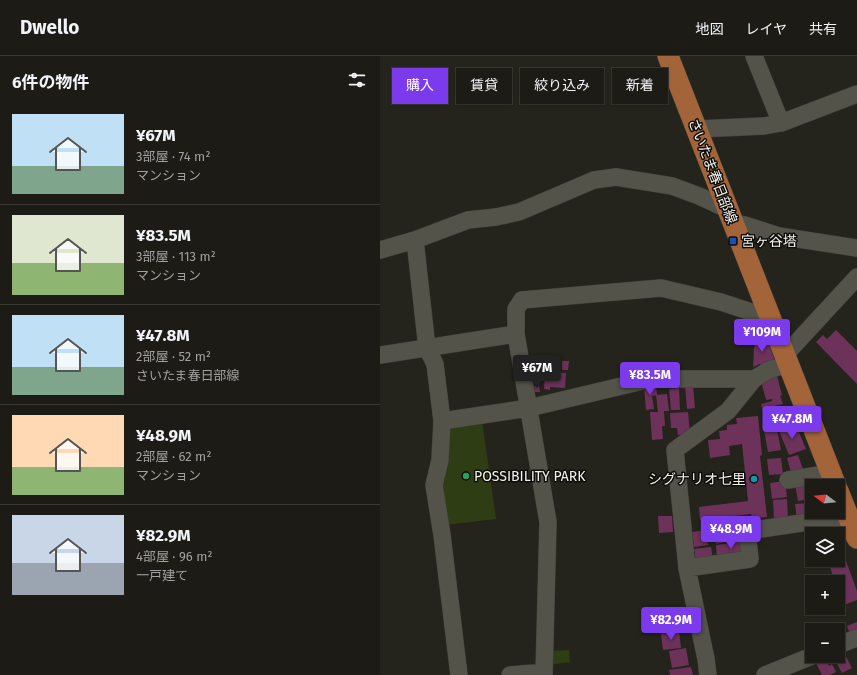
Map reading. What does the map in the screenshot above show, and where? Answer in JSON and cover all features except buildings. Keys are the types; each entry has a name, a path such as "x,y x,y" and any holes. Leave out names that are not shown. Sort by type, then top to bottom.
{"main road":[{"name":"さいたま春日部線","path":"675,58 697,129 730,217 833,479"},
{"name":"さいたま春日部線","path":"845,503 853,519 857,538"}],"street":[{"path":"754,56 781,123"},
{"path":"697,129 764,126 781,123 857,94"},
{"path":"380,250 415,240 468,220 519,212 594,180 616,177 672,186 699,196 740,224 779,236 857,248"},
{"path":"415,240 427,348 435,364 442,421 440,460 434,485 442,535 459,675"},
{"path":"708,675 706,658 687,568 675,450 728,411 754,379 786,360 857,277"},
{"path":"510,675 544,674 548,522 516,334 516,309 522,300 661,288 721,302 766,318 769,316"},
{"path":"380,355 516,334"},
{"path":"442,421 529,408 651,379 754,379"},
{"path":"788,480 805,481"},
{"path":"687,568 750,559 747,531 808,522 817,523 853,519"},
{"path":"845,642 857,638"},
{"path":"765,675 805,659"}],"green space":[{"name":"POSSIBILITY PARK","path":"482,421 496,519 445,525 439,485 447,432 453,425"},
{"path":"569,650 570,662 549,665 550,651"}],"place":[{"name":"宮ヶ谷塔","path":"733,241"},
{"name":"POSSIBILITY PARK","path":"466,476"},
{"name":"シグナリオ七里","path":"754,479"}]}
